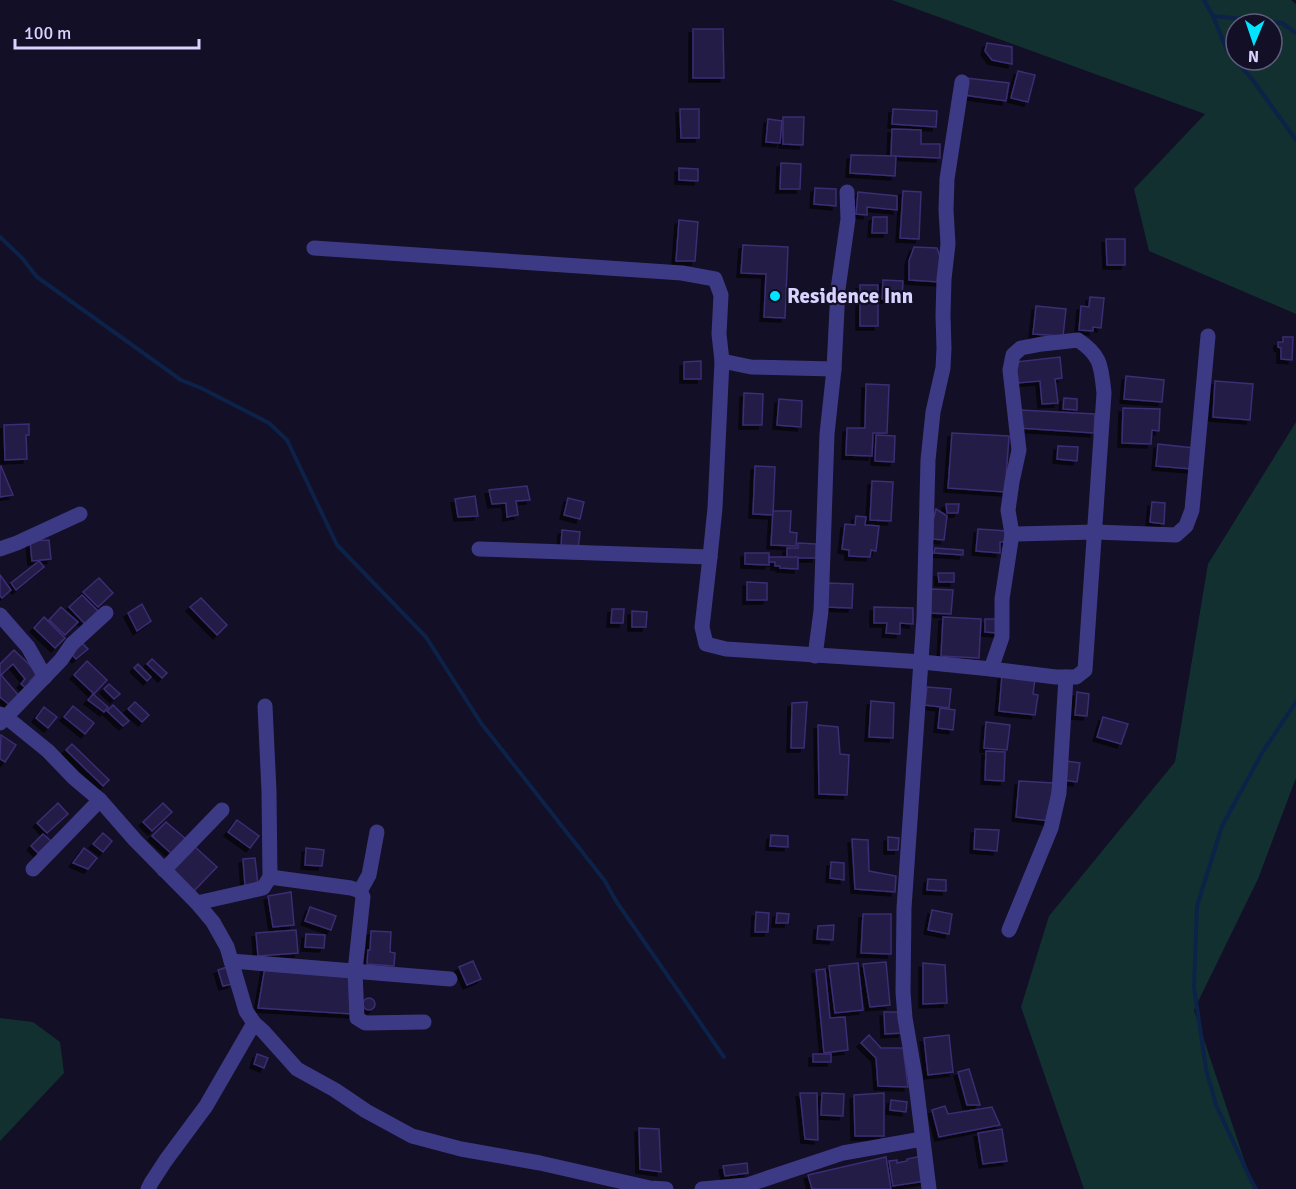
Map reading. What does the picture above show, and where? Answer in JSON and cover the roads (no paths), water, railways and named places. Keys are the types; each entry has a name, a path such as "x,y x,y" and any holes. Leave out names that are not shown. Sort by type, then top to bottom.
{"street":[{"path":"929,1189 915,1076 905,1018 904,908 922,662 928,460 933,412 943,368 944,279 948,244 947,179 962,82"},
{"path":"815,656 821,611 827,434 834,369 838,290 848,219 847,192"},
{"path":"314,248 671,272 715,279 721,295 719,334 722,361 715,508 702,627 706,644 726,649 922,662 1056,677 1076,677 1085,670 1104,393 1101,366 1091,348 1078,340 1021,348 1013,355 1010,370 1019,450 1008,510 1012,534 1002,599 1002,637 991,669"},
{"path":"1012,534 1095,532 1176,535 1186,526 1192,510 1208,336"},
{"path":"722,361 751,367 834,369"},
{"path":"0,549 80,514"},
{"path":"479,549 710,557"},
{"path":"106,614 72,644 45,677 2,718 48,751 74,778 100,800 213,922 227,947 246,1011 254,1023 297,1069 412,1136 461,1149 540,1163 650,1188 666,1189"},
{"path":"0,615 28,647 45,677"},
{"path":"1009,930 1051,828 1059,793 1066,677"},
{"path":"197,903 263,888 270,877 265,706"},
{"path":"33,868 100,800"},
{"path":"164,870 222,810"},
{"path":"360,891 369,875 377,832"},
{"path":"270,877 360,891 363,897 356,971 357,1018 365,1023 424,1022"},
{"path":"231,961 450,979"},
{"path":"148,1189 166,1160 206,1106 254,1023"},
{"path":"702,1189 747,1185 843,1153 922,1139"}],"waterway":[{"path":"1204,0 1227,50 1252,79 1296,140"},
{"path":"1213,16 1282,23 1296,33"},
{"path":"0,237 22,258 37,277 181,380 269,423 287,440 337,545 426,637 481,723 605,881 616,901 724,1057"},
{"path":"1256,1189 1216,1105 1206,1069 1194,987 1197,906 1222,826 1262,753 1296,702"}],"place":[{"name":"Residence Inn","path":"775,296"}]}
